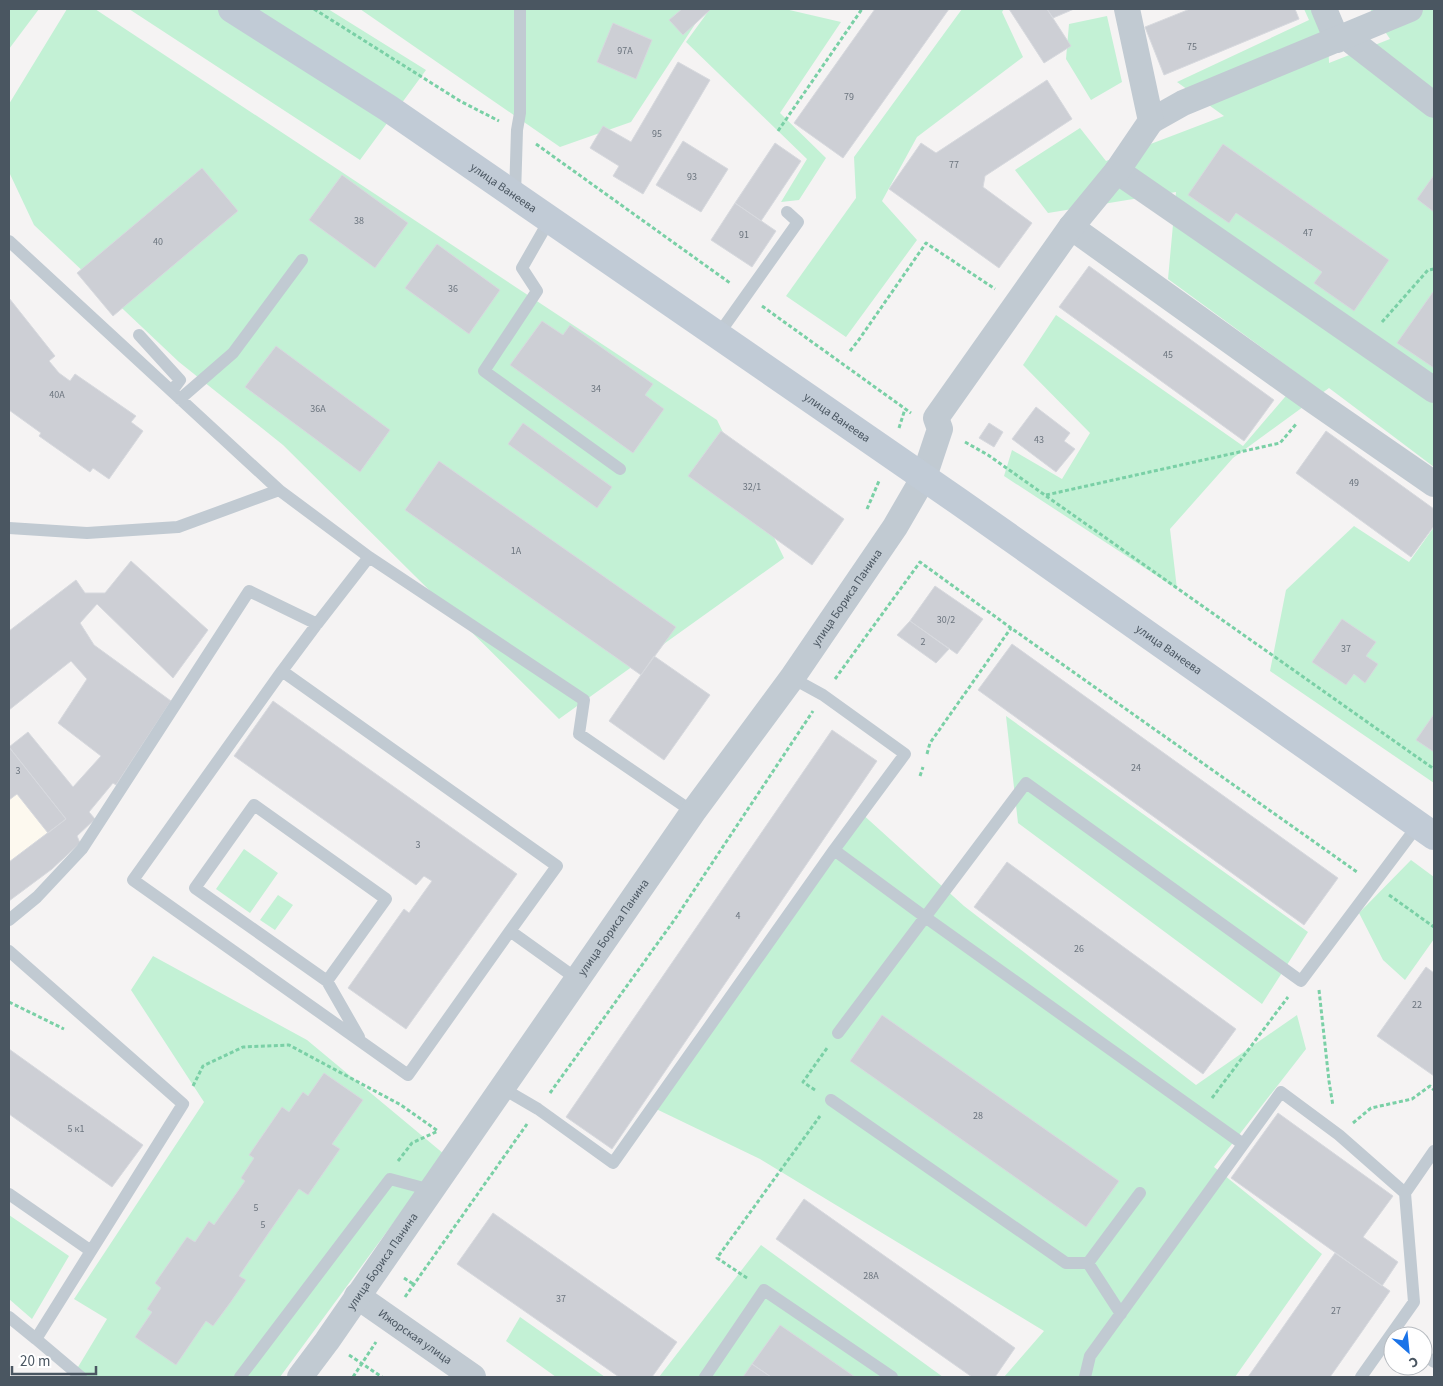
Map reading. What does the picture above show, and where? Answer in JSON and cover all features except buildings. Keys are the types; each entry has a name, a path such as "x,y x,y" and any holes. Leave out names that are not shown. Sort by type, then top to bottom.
{"main road":[{"name":"улица Ванеева","path":"232,9 388,108 550,219 924,478 1426,830"}],"street":[{"path":"1127,9 1151,121"},
{"path":"1324,9 1341,38 1434,105"},
{"path":"1016,304 1071,227 1117,171 1151,121 1183,104 1410,9"},
{"path":"1117,171 1434,390"},
{"path":"1071,227 1314,401 1434,484"},
{"name":"улица Бориса Панина","path":"300,1377 327,1341 693,812 792,678 895,527 924,478 940,429 936,418 1016,304"},
{"name":"Ижорская улица","path":"357,1296 473,1377"}],"lane":[{"path":"514,195 517,130 520,113 520,9"},
{"path":"718,335 798,222 787,212"},
{"path":"550,219 522,268 538,291 484,371 620,469"},
{"path":"9,241 279,490 369,557 584,700 579,734 693,812"},
{"path":"176,395 233,353 302,260"},
{"path":"139,335 180,380 176,395"},
{"path":"9,528 86,533 178,527 279,490"},
{"path":"282,671 557,866 408,1075 133,880 282,671 369,557"},
{"path":"9,920 37,897 82,849 249,591 317,624"},
{"path":"502,1088 538,1109 613,1163 904,754 823,695 792,678"},
{"path":"838,1033 1026,783 1301,981 1374,884 1426,830"},
{"path":"327,981 386,899 254,805 195,888 327,981 361,1041"},
{"path":"834,850 1243,1144"},
{"path":"510,932 577,979"},
{"path":"9,951 183,1104 36,1339"},
{"path":"1085,1377 1090,1356 1281,1092 1339,1135 1405,1193"},
{"path":"831,1100 1066,1263 1088,1263"},
{"path":"1400,1326 1414,1302 1405,1193 1434,1151"},
{"path":"240,1377 390,1179 431,1190"},
{"path":"1088,1263 1140,1192"},
{"path":"9,1194 91,1252"},
{"path":"1088,1263 1121,1314"},
{"path":"705,1377 764,1290 892,1377"},
{"path":"9,1317 81,1377"},
{"path":"1361,1377 1383,1350"}],"path":[{"path":"314,9 460,101 517,130 905,409 988,455 1434,769"},
{"path":"778,131 862,9"},
{"path":"850,351 926,243 1016,304"},
{"path":"1365,341 1428,270 1434,270"},
{"path":"1045,495 1280,444 1314,401"},
{"path":"354,1377 389,1319 675,920 823,695 920,562 1434,927"},
{"path":"920,776 930,742 1011,628"},
{"path":"1316,960 1329,1081 1339,1135 1371,1108 1412,1099 1430,1086 1434,1090"},
{"path":"1201,1114 1301,981"},
{"path":"764,1290 717,1258 831,1100 803,1082 838,1033"},
{"path":"183,1104 204,1066 244,1047 289,1045 401,1105 462,1145"},
{"path":"327,1341 382,1377"}],"shaded area":[{"path":"9,747 66,819 9,862"}],"green space":[{"path":"9,9 39,9 9,49"},
{"path":"67,9 95,9 717,420 784,558 559,719 283,445 179,362 34,225 9,172 9,104"},
{"path":"129,9 328,9 426,70 360,160"},
{"path":"360,9 705,9 631,122 560,147"},
{"path":"710,9 785,9 841,22 780,113 826,158 799,200 781,202 807,159 686,42"},
{"path":"962,9 1004,9 1002,12 1023,57 917,137 882,201 917,240 846,337 786,296 856,198 854,157"},
{"path":"1304,9 1327,9 1329,63 1390,39 1370,9 1434,9 1434,467 1329,388 1233,458 1170,529 1177,589 1004,476 1012,450 1062,479 1090,433 1023,365 1056,315 1243,446 1302,377 1168,279 1176,192 1048,213 1015,170 1080,128 1106,161 1224,116 1177,82 1309,20"},
{"path":"1107,16 1122,82 1091,100 1066,59 1069,24"},
{"path":"1354,526 1409,562 1434,527 1434,783 1270,671 1286,590"},
{"path":"1006,716 1308,932 1262,1004 1018,823"},
{"path":"860,812 964,906 1196,1085 1297,1015 1306,1049 1214,1167 1322,1254 1235,1377 1004,1377 1044,1331 760,1159 652,1107"},
{"path":"244,849 278,873 250,913 216,889"},
{"path":"1411,860 1434,877 1434,939 1405,980 1383,960 1359,913"},
{"path":"278,895 293,905 275,930 260,920"},
{"path":"153,956 307,1040 444,1154 280,1377 72,1377 107,1319 74,1299 204,1102 131,990"},
{"path":"9,1215 69,1256 32,1319 9,1299"},
{"path":"761,1245 943,1377 659,1377"},
{"path":"520,1317 605,1377 556,1377 506,1341"}]}
